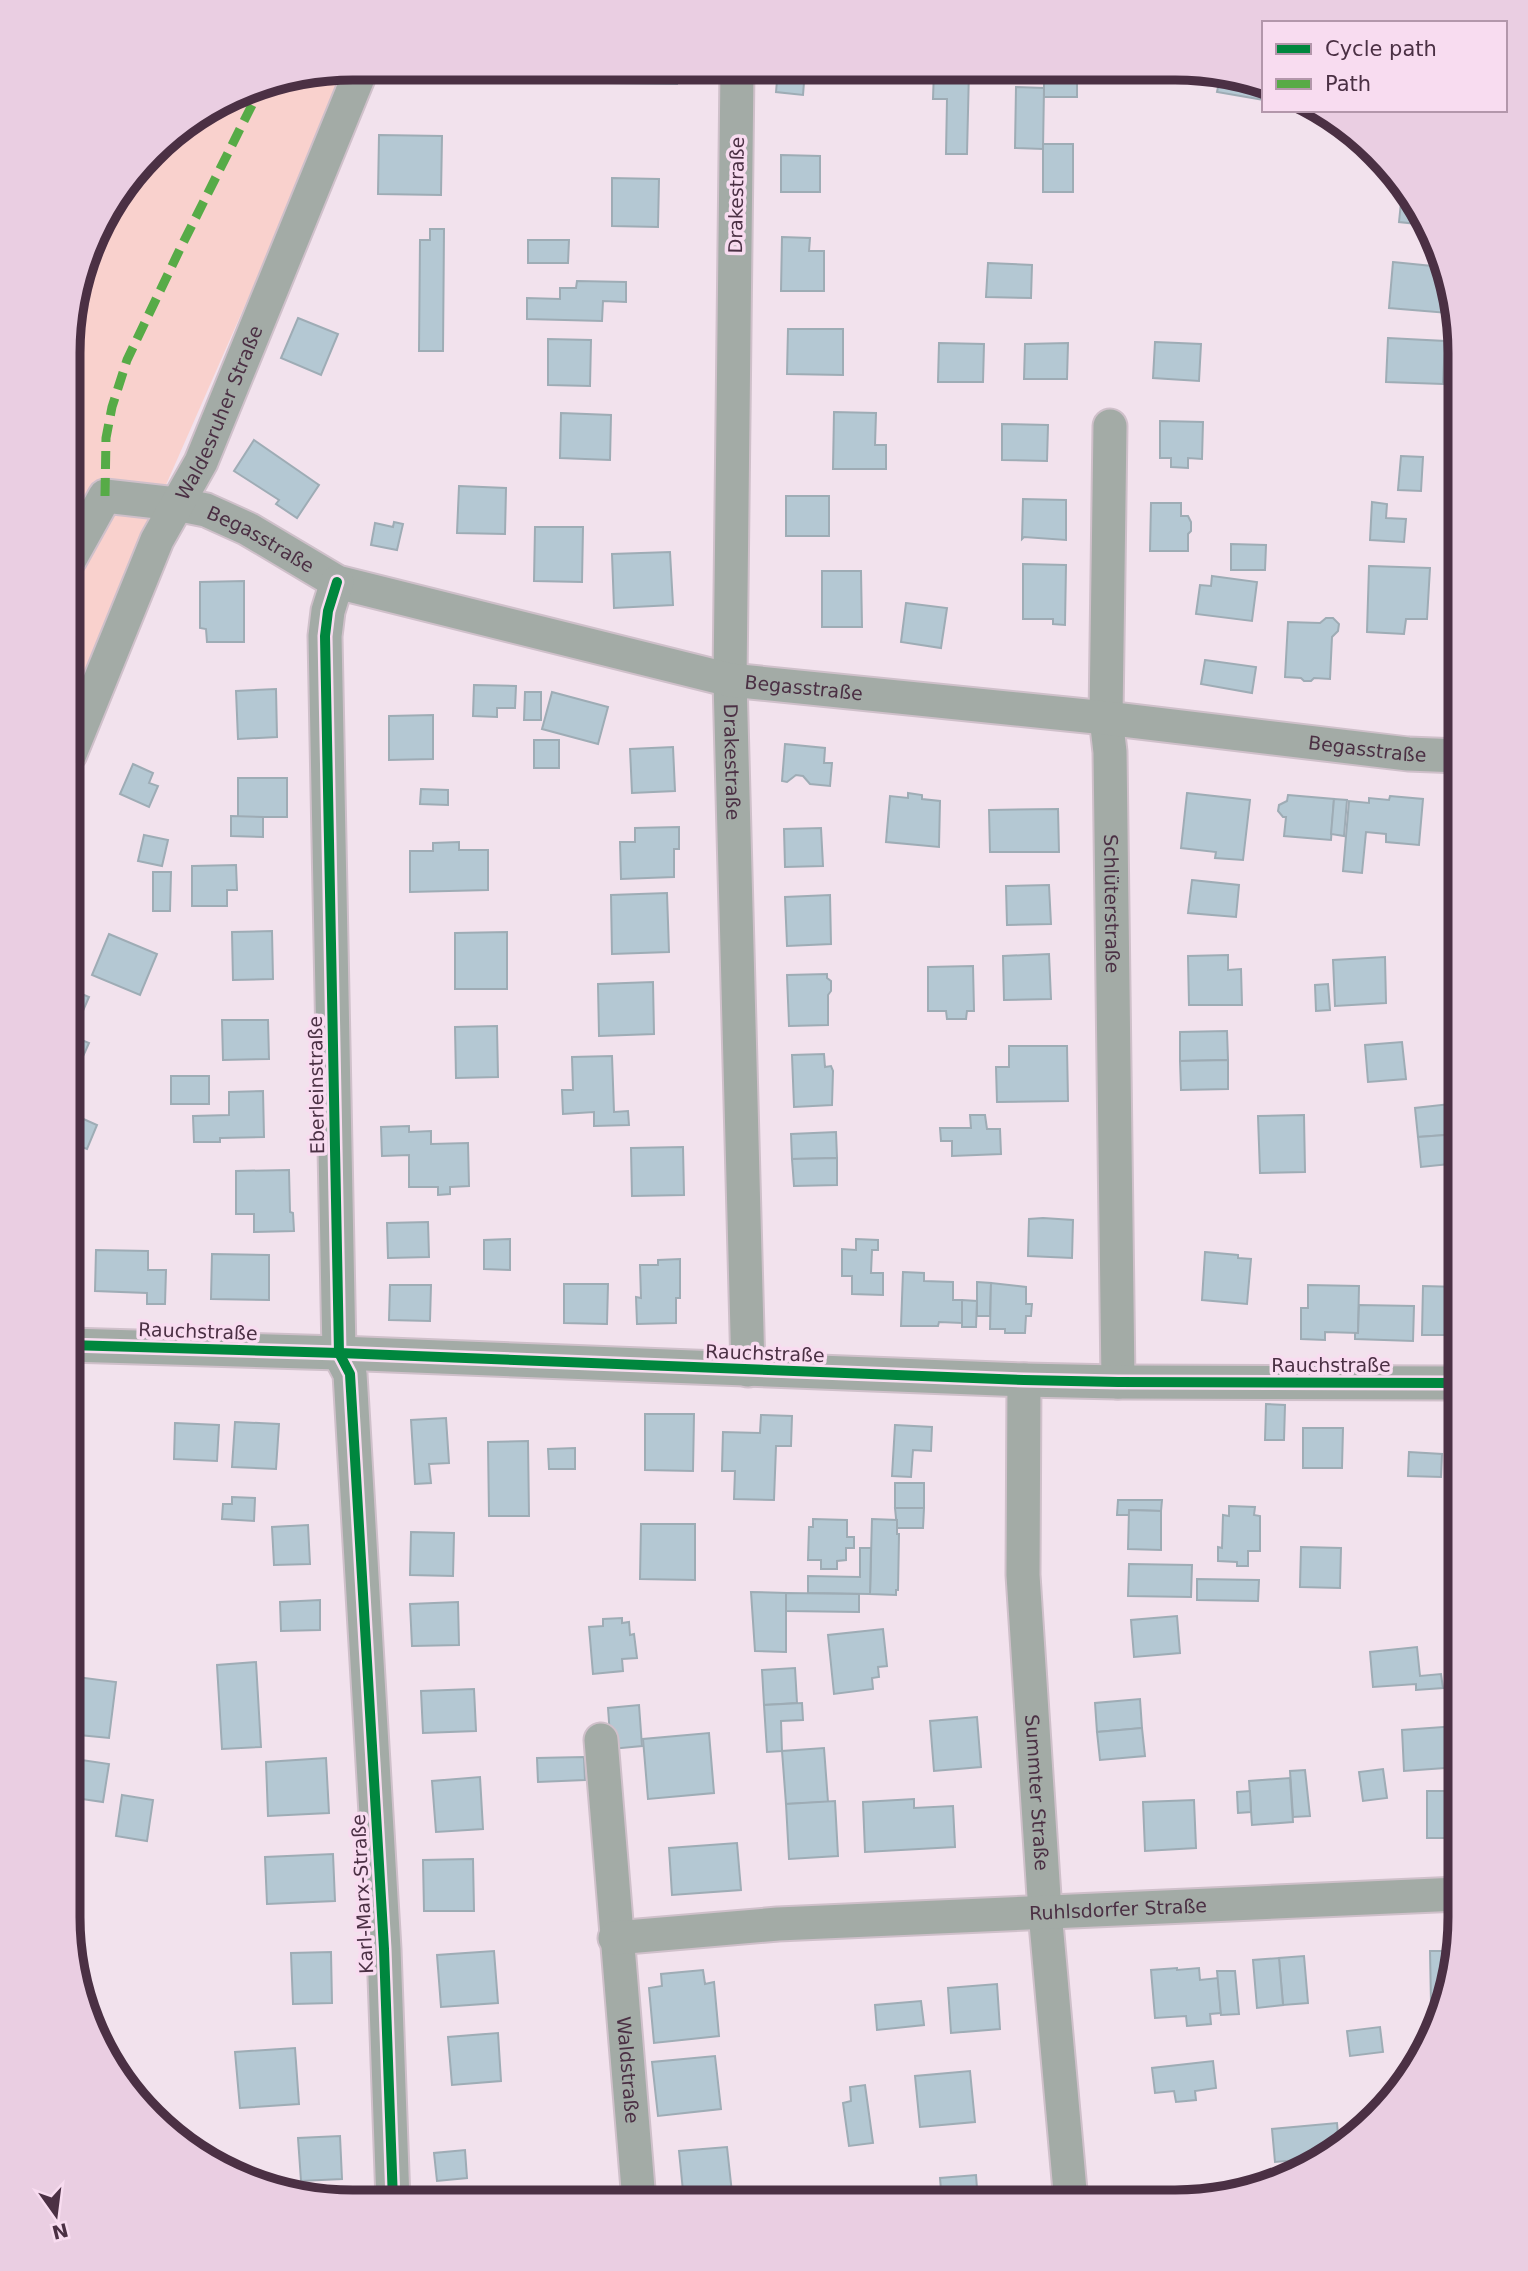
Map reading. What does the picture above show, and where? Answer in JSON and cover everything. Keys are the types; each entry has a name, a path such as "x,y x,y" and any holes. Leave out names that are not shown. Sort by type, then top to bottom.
{"street":[{"name":"Waldesruher Straße","path":"80,729 157,540 201,462 357,80"},
{"name":"Drakestraße","path":"737,80 730,680 748,1370"},
{"name":"Schlüterstraße","path":"1110,426 1106,718 1110,752 1118,1382"},
{"name":"Begasstraße","path":"80,541 105,496 176,504 206,510 248,529 337,582 730,680 1106,718 1408,754 1448,756"},
{"name":"Eberleinstraße","path":"337,582 328,611 325,636 339,1353 350,1374 361,1586"},
{"name":"Rauchstraße","path":"80,1345 1024,1380 1448,1383"},
{"name":"Summter Straße","path":"1024,1380 1023,1575 1045,1912 1070,2190"},
{"name":"Karl-Marx-Straße","path":"361,1586 384,1949 393,2190"},
{"name":"Waldstraße","path":"601,1741 615,1938 638,2190"},
{"name":"Ruhlsdorfer Straße","path":"615,1938 778,1924 1448,1894"}],"shaded area":[{"path":"348,80 319,137 80,680 80,354 86,301 101,249 117,217 148,174 187,137 217,117 249,101 283,90"}],"building":[{"path":"609,80 677,80 677,84 609,83"},
{"path":"777,80 804,80 803,95 776,92"},
{"path":"934,80 969,80 967,154 946,154 947,99 933,99"},
{"path":"1044,80 1077,80 1077,97 1044,97"},
{"path":"1219,85 1262,95 1262,100 1217,92"},
{"path":"1016,87 1044,88 1043,149 1015,148"},
{"path":"379,135 442,136 441,195 378,194"},
{"path":"1043,144 1073,144 1073,192 1043,192"},
{"path":"781,155 820,156 820,192 781,192"},
{"path":"612,178 659,179 658,227 612,226"},
{"path":"1401,202 1414,224 1399,222"},
{"path":"430,229 444,229 443,351 419,351 420,240 430,240"},
{"path":"782,237 810,238 809,251 824,251 824,291 781,291"},
{"path":"528,240 569,240 568,263 528,263"},
{"path":"1393,262 1433,266 1444,313 1389,308"},
{"path":"988,263 1032,265 1031,298 986,297"},
{"path":"577,281 626,282 626,302 603,301 602,321 527,319 527,298 560,299 560,288 576,288"},
{"path":"298,318 338,334 321,375 281,358"},
{"path":"788,329 843,329 843,375 787,374"},
{"path":"1388,338 1445,341 1443,384 1386,382"},
{"path":"548,339 591,340 590,386 548,385"},
{"path":"1155,342 1201,344 1199,381 1153,378"},
{"path":"939,343 984,344 983,382 938,382"},
{"path":"1068,343 1067,379 1024,379 1025,344"},
{"path":"834,412 876,413 875,445 886,445 886,469 833,469"},
{"path":"561,413 611,415 610,460 560,458"},
{"path":"1160,421 1203,422 1202,459 1188,458 1188,468 1171,467 1171,458 1160,458"},
{"path":"1002,424 1048,425 1047,461 1002,460"},
{"path":"254,440 319,485 297,518 276,504 279,500 234,471"},
{"path":"1401,456 1423,457 1421,491 1398,490"},
{"path":"459,486 506,488 505,534 457,533"},
{"path":"786,496 829,496 829,536 786,536"},
{"path":"1023,499 1066,500 1066,540 1022,539"},
{"path":"1372,502 1387,504 1386,518 1406,519 1404,542 1370,540"},
{"path":"1151,503 1181,503 1181,516 1188,516 1191,522 1188,551 1150,551"},
{"path":"394,522 403,524 397,550 371,545 375,523 393,527"},
{"path":"535,527 583,527 582,582 534,581"},
{"path":"1231,544 1266,545 1265,570 1231,570"},
{"path":"670,552 673,605 614,608 612,554"},
{"path":"1023,564 1066,565 1065,625 1053,624 1053,619 1023,619"},
{"path":"1369,566 1430,568 1427,619 1406,619 1404,634 1367,632"},
{"path":"822,571 861,571 862,627 822,627"},
{"path":"1212,576 1257,582 1252,621 1196,614 1200,585 1211,586"},
{"path":"244,581 244,642 207,642 206,629 200,628 200,582"},
{"path":"906,603 947,608 941,648 901,642"},
{"path":"1326,618 1333,618 1339,624 1338,631 1332,637 1330,679 1314,678 1304,681 1301,678 1285,677 1288,622 1320,623"},
{"path":"1205,660 1256,667 1252,693 1201,684"},
{"path":"474,685 516,686 515,708 497,708 497,717 473,716"},
{"path":"276,689 277,737 238,739 236,691"},
{"path":"525,692 541,692 541,720 524,720"},
{"path":"552,692 608,707 598,744 542,729"},
{"path":"433,715 433,759 389,760 389,716"},
{"path":"534,740 559,740 559,768 534,768"},
{"path":"785,744 825,748 824,763 832,763 830,786 810,784 803,776 796,775 787,782 782,781"},
{"path":"673,747 675,791 632,793 630,749"},
{"path":"133,764 153,773 149,783 158,786 149,807 120,794"},
{"path":"238,778 287,778 287,817 238,817"},
{"path":"421,789 448,790 448,805 420,804"},
{"path":"908,793 922,795 922,799 940,801 939,847 886,842 890,796 908,798"},
{"path":"1187,793 1250,800 1243,860 1215,858 1216,852 1181,848"},
{"path":"1288,795 1334,799 1331,840 1284,836 1286,817 1278,811 1279,805 1287,801"},
{"path":"1390,796 1423,799 1419,845 1386,842 1386,834 1366,832 1362,873 1343,871 1349,801 1369,803 1369,798 1389,800"},
{"path":"1334,799 1347,800 1344,836 1331,834"},
{"path":"1058,809 1059,852 990,852 989,810"},
{"path":"231,816 263,817 263,837 231,836"},
{"path":"679,827 679,849 674,849 674,877 621,879 620,842 635,842 635,828"},
{"path":"821,828 823,866 785,867 784,829"},
{"path":"144,835 168,840 162,866 138,861"},
{"path":"459,842 459,850 488,850 488,890 410,892 410,851 433,851 433,843"},
{"path":"236,865 237,890 227,890 227,906 192,906 192,866"},
{"path":"153,872 171,872 170,911 153,911"},
{"path":"1192,880 1239,885 1236,917 1188,913"},
{"path":"1049,885 1051,924 1007,925 1006,886"},
{"path":"667,893 669,952 612,954 611,895"},
{"path":"830,895 831,944 787,946 785,897"},
{"path":"272,931 273,979 233,980 232,932"},
{"path":"507,932 507,989 455,989 455,933"},
{"path":"109,934 157,954 140,995 92,975"},
{"path":"1049,954 1051,999 1004,1000 1003,956"},
{"path":"1228,955 1228,970 1241,969 1242,1005 1189,1005 1188,956"},
{"path":"1385,957 1386,1003 1335,1006 1333,960"},
{"path":"973,966 974,1011 967,1011 966,1019 947,1019 946,1011 928,1011 928,967"},
{"path":"827,974 831,981 828,1025 789,1026 787,975"},
{"path":"653,982 654,1034 599,1036 598,984"},
{"path":"1328,984 1330,1010 1316,1011 1315,985"},
{"path":"80,993 89,997 80,1018"},
{"path":"222,1020 268,1020 269,1059 223,1060"},
{"path":"497,1026 498,1077 456,1078 455,1027"},
{"path":"1227,1031 1228,1060 1180,1061 1180,1032"},
{"path":"80,1039 89,1043 80,1061"},
{"path":"1402,1042 1406,1079 1368,1082 1365,1045"},
{"path":"1009,1046 1067,1046 1068,1101 997,1102 996,1067 1009,1067"},
{"path":"824,1054 825,1067 831,1066 833,1071 832,1105 794,1107 792,1055"},
{"path":"612,1056 614,1112 628,1111 629,1125 594,1126 594,1112 563,1114 562,1090 573,1090 572,1057"},
{"path":"1228,1060 1228,1089 1181,1090 1180,1061"},
{"path":"171,1076 209,1076 209,1104 171,1104"},
{"path":"263,1091 264,1137 220,1138 220,1142 194,1142 193,1116 229,1115 229,1092"},
{"path":"1448,1104 1448,1135 1418,1137 1415,1108"},
{"path":"970,1115 985,1115 987,1129 1000,1129 1001,1154 952,1156 952,1141 941,1141 940,1128 971,1128"},
{"path":"1304,1115 1305,1172 1260,1173 1258,1116"},
{"path":"80,1117 97,1125 87,1149 80,1146"},
{"path":"409,1126 409,1132 431,1131 431,1144 468,1143 469,1186 450,1187 450,1194 438,1195 438,1187 409,1187 409,1155 382,1156 381,1127"},
{"path":"836,1132 837,1158 792,1159 791,1134"},
{"path":"1448,1135 1448,1164 1421,1167 1418,1137"},
{"path":"683,1147 684,1195 632,1196 631,1148"},
{"path":"837,1158 837,1185 794,1186 792,1159"},
{"path":"289,1170 290,1212 293,1213 294,1231 254,1232 254,1214 236,1214 236,1171"},
{"path":"1029,1219 1073,1220 1072,1258 1028,1256"},
{"path":"428,1222 429,1257 388,1258 387,1223"},
{"path":"510,1239 510,1270 484,1269 484,1240"},
{"path":"856,1239 878,1240 878,1250 872,1250 871,1273 883,1273 883,1295 852,1294 852,1276 842,1276 842,1249 856,1250"},
{"path":"96,1250 148,1251 148,1270 166,1270 165,1304 147,1304 147,1293 95,1291"},
{"path":"1205,1252 1251,1259 1247,1304 1202,1300"},
{"path":"212,1254 269,1255 269,1300 211,1299"},
{"path":"680,1259 680,1298 676,1298 676,1323 637,1324 636,1297 641,1298 640,1265 658,1265 658,1260"},
{"path":"903,1272 924,1273 924,1281 953,1282 953,1300 962,1300 962,1323 939,1322 938,1326 901,1326"},
{"path":"977,1282 991,1283 990,1316 977,1316"},
{"path":"991,1283 1026,1287 1026,1304 1032,1304 1031,1316 1026,1316 1025,1333 1005,1333 1005,1329 990,1329"},
{"path":"564,1284 608,1284 607,1324 564,1323"},
{"path":"390,1285 431,1285 430,1321 389,1320"},
{"path":"1308,1285 1359,1286 1358,1333 1325,1332 1325,1340 1301,1339 1301,1308 1308,1308"},
{"path":"1423,1286 1448,1287 1448,1335 1422,1335"},
{"path":"962,1300 977,1301 976,1327 962,1327"},
{"path":"1359,1305 1414,1306 1413,1341 1355,1339 1355,1333 1358,1333"},
{"path":"1266,1404 1285,1405 1284,1440 1265,1440"},
{"path":"645,1414 694,1414 693,1471 645,1470"},
{"path":"761,1415 792,1416 791,1446 776,1446 774,1500 734,1499 735,1471 722,1471 723,1432 760,1433"},
{"path":"446,1418 449,1463 429,1464 431,1483 415,1484 411,1420"},
{"path":"235,1422 279,1424 276,1469 232,1467"},
{"path":"175,1423 219,1425 217,1461 174,1459"},
{"path":"895,1425 932,1427 931,1451 913,1450 911,1477 892,1476"},
{"path":"1303,1428 1343,1428 1342,1468 1303,1468"},
{"path":"528,1441 529,1516 489,1516 488,1442"},
{"path":"575,1448 575,1469 549,1469 548,1449"},
{"path":"1409,1452 1442,1454 1441,1477 1408,1476"},
{"path":"895,1483 924,1483 924,1508 895,1508"},
{"path":"232,1497 255,1498 254,1521 222,1519 223,1504 232,1504"},
{"path":"1118,1500 1162,1500 1161,1511 1129,1510 1129,1515 1117,1515"},
{"path":"1229,1506 1255,1507 1254,1515 1260,1516 1260,1551 1248,1551 1248,1566 1237,1566 1237,1562 1218,1561 1218,1547 1222,1548 1223,1515 1229,1516"},
{"path":"895,1508 924,1508 923,1528 897,1528"},
{"path":"1129,1510 1161,1511 1161,1550 1128,1549"},
{"path":"813,1519 847,1520 847,1537 854,1537 854,1548 846,1548 846,1560 837,1561 837,1569 821,1569 821,1560 808,1560 809,1527 813,1527"},
{"path":"872,1519 897,1520 899,1534 896,1595 870,1594"},
{"path":"641,1524 695,1524 695,1580 640,1579"},
{"path":"308,1525 310,1564 274,1565 272,1527"},
{"path":"411,1532 454,1533 453,1576 410,1575"},
{"path":"1301,1547 1341,1548 1340,1588 1300,1587"},
{"path":"860,1548 871,1548 870,1594 808,1593 808,1576 860,1577"},
{"path":"1447,1557 1448,1588 1446,1588"},
{"path":"1129,1564 1192,1565 1191,1597 1128,1596"},
{"path":"1197,1579 1259,1580 1258,1601 1197,1600"},
{"path":"751,1592 786,1593 786,1652 755,1651"},
{"path":"786,1593 859,1594 859,1612 786,1611"},
{"path":"320,1600 320,1630 281,1631 280,1602"},
{"path":"458,1602 459,1645 412,1646 410,1604"},
{"path":"1177,1616 1180,1653 1134,1657 1131,1620"},
{"path":"622,1618 622,1623 629,1622 630,1635 634,1634 637,1658 622,1659 623,1671 593,1674 589,1627 603,1626 603,1619"},
{"path":"883,1629 887,1666 878,1667 879,1677 872,1678 873,1689 834,1694 828,1635"},
{"path":"1417,1647 1420,1676 1441,1674 1443,1688 1416,1690 1416,1684 1373,1687 1370,1652"},
{"path":"256,1662 261,1747 222,1749 217,1665"},
{"path":"795,1668 797,1703 764,1705 762,1670"},
{"path":"80,1677 116,1682 109,1738 80,1735"},
{"path":"474,1689 476,1731 423,1733 421,1691"},
{"path":"1140,1699 1142,1728 1097,1732 1095,1703"},
{"path":"802,1703 803,1720 781,1721 782,1751 767,1752 764,1705"},
{"path":"639,1705 642,1746 611,1749 608,1708"},
{"path":"977,1717 981,1767 934,1771 930,1721"},
{"path":"1448,1727 1448,1768 1404,1771 1402,1730"},
{"path":"1142,1728 1145,1756 1100,1760 1097,1732"},
{"path":"709,1733 714,1793 648,1799 643,1739"},
{"path":"824,1748 828,1802 786,1804 782,1751"},
{"path":"584,1757 585,1780 538,1782 537,1758"},
{"path":"326,1758 329,1813 268,1816 266,1762"},
{"path":"80,1760 109,1764 103,1802 80,1799"},
{"path":"1383,1769 1387,1798 1363,1801 1359,1772"},
{"path":"1305,1770 1310,1816 1293,1817 1290,1771"},
{"path":"480,1777 483,1829 436,1832 432,1781"},
{"path":"1290,1778 1293,1822 1252,1825 1249,1781"},
{"path":"1250,1791 1251,1812 1238,1813 1237,1792"},
{"path":"1427,1791 1448,1791 1448,1838 1427,1838"},
{"path":"122,1795 153,1800 147,1841 116,1836"},
{"path":"914,1799 914,1808 953,1806 955,1847 865,1852 863,1802"},
{"path":"1194,1800 1196,1848 1145,1851 1143,1802"},
{"path":"835,1801 838,1856 789,1859 786,1804"},
{"path":"737,1843 741,1890 672,1895 669,1848"},
{"path":"333,1854 335,1901 267,1904 265,1857"},
{"path":"473,1859 474,1911 424,1911 423,1860"},
{"path":"494,1951 498,2003 441,2007 437,1955"},
{"path":"1430,1951 1445,1951 1438,1988 1434,2003 1431,2003"},
{"path":"331,1952 332,2003 293,2004 291,1953"},
{"path":"1304,1956 1308,2003 1283,2005 1279,1958"},
{"path":"1279,1958 1283,2005 1257,2008 1253,1960"},
{"path":"1199,1968 1200,1980 1218,1978 1221,2013 1210,2014 1211,2024 1187,2026 1186,2016 1155,2018 1151,1970"},
{"path":"703,1970 705,1984 714,1982 719,2036 654,2043 649,1988 662,1986 661,1974"},
{"path":"1217,1971 1235,1971 1239,2014 1221,2015"},
{"path":"997,1984 1000,2029 951,2033 948,1988"},
{"path":"921,2001 924,2025 877,2030 875,2005"},
{"path":"1380,2027 1383,2052 1350,2056 1347,2031"},
{"path":"498,2033 501,2081 452,2085 448,2037"},
{"path":"295,2048 299,2104 240,2108 235,2052"},
{"path":"715,2056 721,2109 658,2116 652,2062"},
{"path":"1213,2061 1216,2088 1195,2091 1196,2100 1176,2102 1174,2091 1155,2093 1152,2068"},
{"path":"970,2071 975,2122 920,2127 915,2076"},
{"path":"865,2085 873,2143 849,2146 843,2103 851,2101 850,2087"},
{"path":"1337,2123 1338,2136 1299,2160 1275,2162 1272,2129"},
{"path":"340,2136 342,2179 301,2181 298,2138"},
{"path":"727,2147 732,2190 683,2190 679,2151"},
{"path":"465,2150 467,2178 437,2181 434,2153"},
{"path":"976,2175 977,2190 941,2190 940,2178"}],"marked path":[{"path":"105,496 106,438 112,407 127,360 255,99"}],"cycle path":[{"path":"337,582 328,611 325,636 339,1353 350,1374 384,1949 393,2190"},
{"path":"80,1345 1024,1380 1448,1383"}]}
